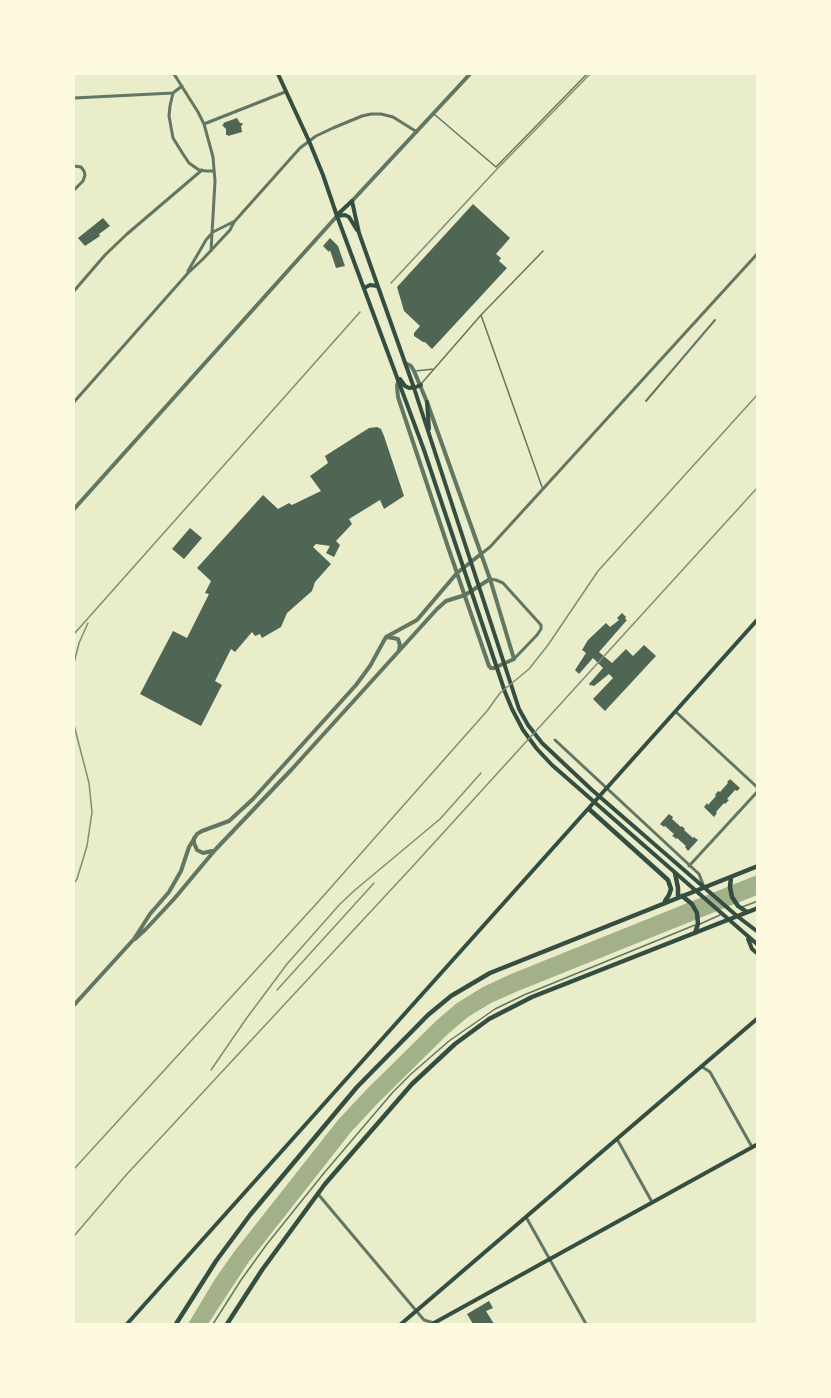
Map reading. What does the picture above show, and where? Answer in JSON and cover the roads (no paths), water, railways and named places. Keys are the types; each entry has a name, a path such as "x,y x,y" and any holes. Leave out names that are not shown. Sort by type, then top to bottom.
{"highway":[{"path":"589,809 668,880 670,891 668,898 662,904"},
{"path":"176,1324 216,1261 264,1198 357,1087 428,1015 451,996 490,973 758,867"},
{"path":"675,873 680,897 692,904 698,913 698,926 695,933"},
{"path":"731,877 732,897 740,908 747,912"},
{"path":"227,1324 262,1270 318,1194 412,1083 455,1044 501,1012 532,997 758,908"}],"main road":[{"path":"278,74 323,175 424,450 505,693 523,730 552,765 758,945"},
{"path":"337,216 352,201"},
{"path":"352,201 359,233 414,388 519,709 542,743 591,790 758,932"},
{"path":"337,216 349,217 359,233"},
{"path":"364,288 370,285 378,286"},
{"path":"396,374 405,386 414,388 421,385"},
{"path":"427,402 430,436"},
{"path":"128,1324 757,621"},
{"path":"746,936 752,949 758,954"},
{"path":"401,1324 758,1018"},
{"path":"433,1324 758,1144"}],"street":[{"path":"174,74 198,112 209,141 215,171 211,251"},
{"path":"352,201 470,74"},
{"path":"74,98 173,93 182,86"},
{"path":"204,124 287,91"},
{"path":"173,93 169,116 173,138 189,163 199,170 215,171"},
{"path":"74,402 188,273 230,230 234,222 300,148 333,128 371,114 393,117 417,132"},
{"path":"74,166 83,169 85,175 83,181 74,190"},
{"path":"74,291 105,255 127,234 202,170"},
{"path":"74,509 337,216"},
{"path":"188,273 204,243 213,232 234,222"},
{"path":"134,939 176,881 194,838 202,831 229,821 253,799 356,685 370,666 386,637 419,618 457,573 490,547 758,253"},
{"path":"646,401 715,320"},
{"path":"405,363 411,366 421,385 490,579 514,659"},
{"path":"74,1005 174,899 215,850 442,604 452,598 465,595 490,579 496,580 502,583 541,625 541,629 514,659 490,668 465,595 457,573 398,397 398,381"},
{"path":"386,637 398,639 399,650"},
{"path":"675,711 758,790 689,866"},
{"path":"555,740 699,874 704,887"},
{"path":"194,838 196,848 200,852 207,853 215,850"},
{"path":"701,1066 711,1072 752,1147"},
{"path":"617,1139 652,1202"},
{"path":"318,1194 424,1320 433,1324"},
{"path":"526,1217 586,1324"}],"lane":[{"path":"434,113 496,167 586,74"},
{"path":"421,385 482,315 543,251"},
{"path":"482,315 543,489"},
{"path":"414,371 435,369"},
{"path":"213,1324 267,1244 331,1164 393,1092 449,1041 495,1009 524,995 758,901"}],"railway":[{"path":"391,283 497,169 590,74"},
{"path":"74,634 360,312"},
{"path":"74,1169 318,902 487,711 500,693 529,669 598,571 758,394"},
{"path":"74,1236 127,1174 413,866 758,487"},
{"path":"74,663 79,643 88,623"},
{"path":"74,725 89,783 92,812 87,846 74,883"},
{"path":"211,1070 287,964 340,904 440,819 481,773"},
{"path":"277,990 374,883"}]}
